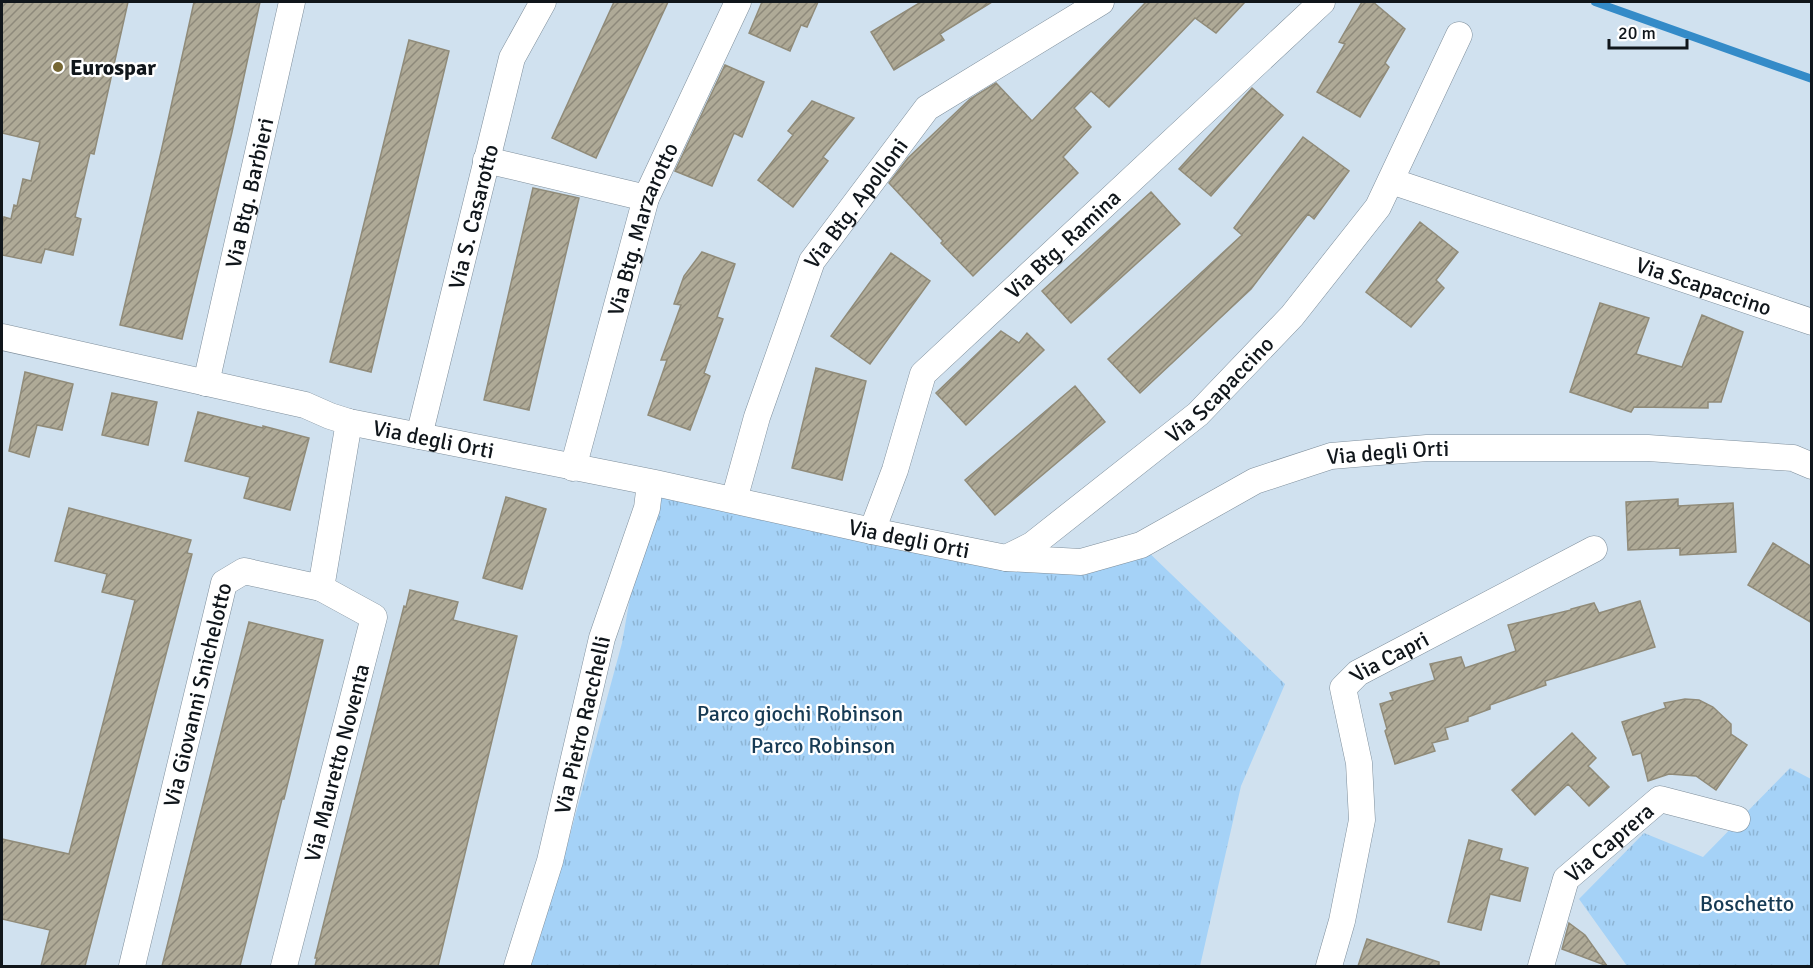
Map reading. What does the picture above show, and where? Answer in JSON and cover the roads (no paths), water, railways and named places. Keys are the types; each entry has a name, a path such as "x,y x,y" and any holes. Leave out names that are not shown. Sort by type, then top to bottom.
{"street":[{"name":"Via Btg. Barbieri","path":"206,383 292,2"},
{"name":"Via S. Casarotto","path":"419,436 512,58 543,2"},
{"name":"Via Btg. Marzarotto","path":"573,468 646,198 738,2"},
{"name":"Via Btg. Apolloni","path":"734,500 757,417 812,261 927,108 1101,2"},
{"name":"Via Btg. Ramina","path":"872,531 895,470 923,374 1322,2"},
{"name":"Via Scapaccino","path":"1006,558 1032,544 1198,414 1292,316 1378,207 1459,34"},
{"path":"486,160 646,198"},
{"name":"Via Scapaccino","path":"1391,181 1812,322"},
{"name":"Via degli Orti","path":"2,337 305,405 349,422 1006,558 1081,562 1141,545 1255,481 1331,456 1427,448 1648,448 1793,458 1812,466"},
{"path":"321,588 349,422"},
{"name":"Via Pietro Racchelli","path":"517,966 550,861 602,638 647,508 650,483"},
{"name":"Via Capri","path":"1329,966 1342,921 1362,820 1359,763 1343,688 1358,673 1594,549"},
{"name":"Via Giovanni Snichelotto","path":"132,966 224,583 243,571 321,588"},
{"name":"Via Mauretto Noventa","path":"284,966 374,617 321,588"},
{"name":"Via Caprera","path":"1541,966 1566,879 1660,799 1737,819"}],"waterway":[{"path":"1595,2 1812,79"}],"place":[{"name":"Eurospar","path":"58,67"}],"park label":[{"name":"Parco giochi Robinson","path":"800,713"},
{"name":"Parco Robinson","path":"823,745"},
{"name":"Boschetto","path":"1747,903"}]}
